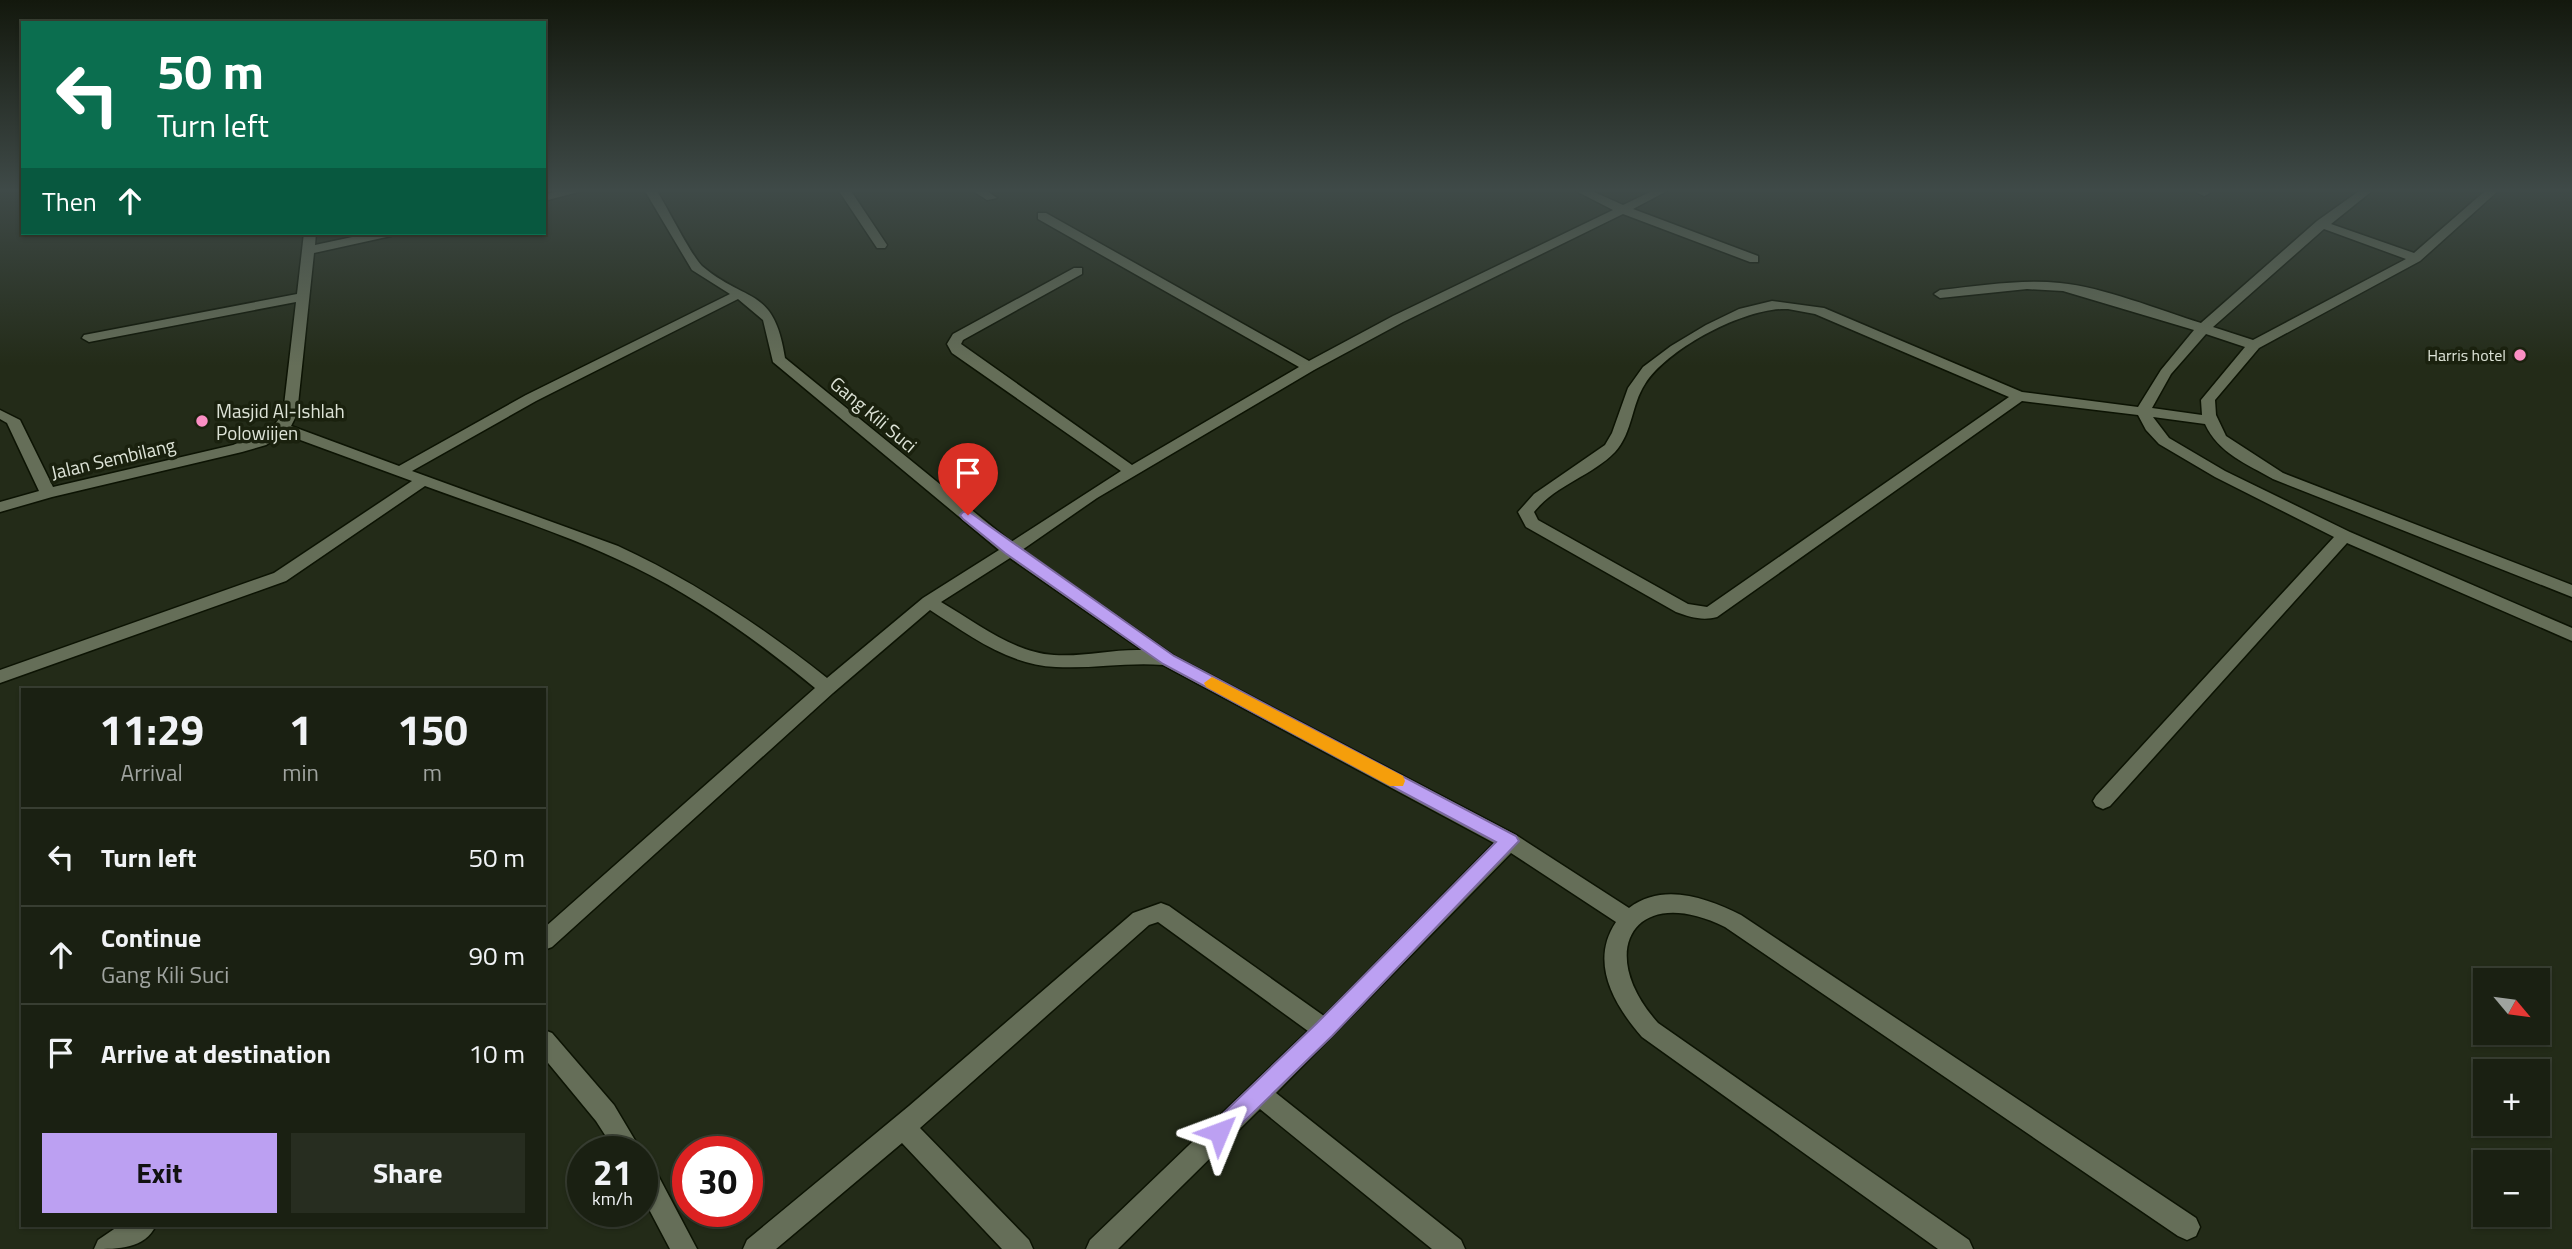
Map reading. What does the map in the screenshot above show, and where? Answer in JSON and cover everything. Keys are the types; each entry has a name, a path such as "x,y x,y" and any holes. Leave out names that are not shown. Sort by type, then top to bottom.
{"street":[{"path":"312,249 309,250 302,297 290,414 282,428 612,550 669,576 750,626 827,688"},
{"name":"Gang Kili Suci","path":"686,249 696,267 761,307 771,317 778,359 1010,550 1168,660"},
{"path":"1101,249 1309,367"},
{"path":"546,939 827,688 929,602 1130,471 1309,367 1398,319 1543,249"},
{"path":"1728,249 1754,259"},
{"path":"2143,411 2167,370 2202,327 2292,249"},
{"path":"2392,249 2416,258"},
{"path":"2426,249 2416,258 2254,345 2208,400 2210,420 2219,438 2232,449 2278,476 2572,591"},
{"path":"1078,271 958,337 954,344 957,350 996,379 1130,471"},
{"path":"1940,294 2027,285 2063,287 2202,327 2254,345"},
{"path":"401,471 531,398 739,294"},
{"path":"89,338 302,297"},
{"path":"2019,396 1712,613 1697,613 1682,608 1532,523 1526,512 1534,500 1563,484 1611,446 1632,395 1648,369 1702,333 1756,307 1790,305 1819,311 2019,396 2210,420"},
{"path":"2143,411 2164,441 2184,454 2344,536 2572,635"},
{"path":"0,414 13,420 48,493"},
{"name":"Jalan Sembilang","path":"0,508 48,493 237,449 265,440 282,428"},
{"path":"0,677 48,657 280,578 422,481"},
{"path":"2103,801 2344,536"},
{"path":"929,602 1012,651 1034,658 1078,660 1139,654 1168,660 1509,841 1630,920"},
{"path":"1099,1249 1325,1030 1509,841"},
{"path":"1960,1249 1650,1030 1634,1013 1617,976 1615,947 1630,920 1638,912 1652,905 1670,902 1714,911 2187,1227"},
{"path":"756,1249 1141,919 1157,912 1164,913 1325,1030"},
{"path":"546,1042 605,1113 620,1136"},
{"path":"1258,1093 1452,1249"},
{"path":"902,1126 1020,1249"},
{"path":"658,1200 684,1249"},
{"path":"107,1249 140,1227"}],"slow traffic":[{"path":"1212,683 1397,781"}],"place":[{"name":"Harris hotel","path":"2520,355"},
{"name":"Masjid Al-Ishlah Polowiijen","path":"202,421"}],"route":[{"path":"968,515 1010,550 1168,660 1509,841 1325,1030 1219,1132"}]}
